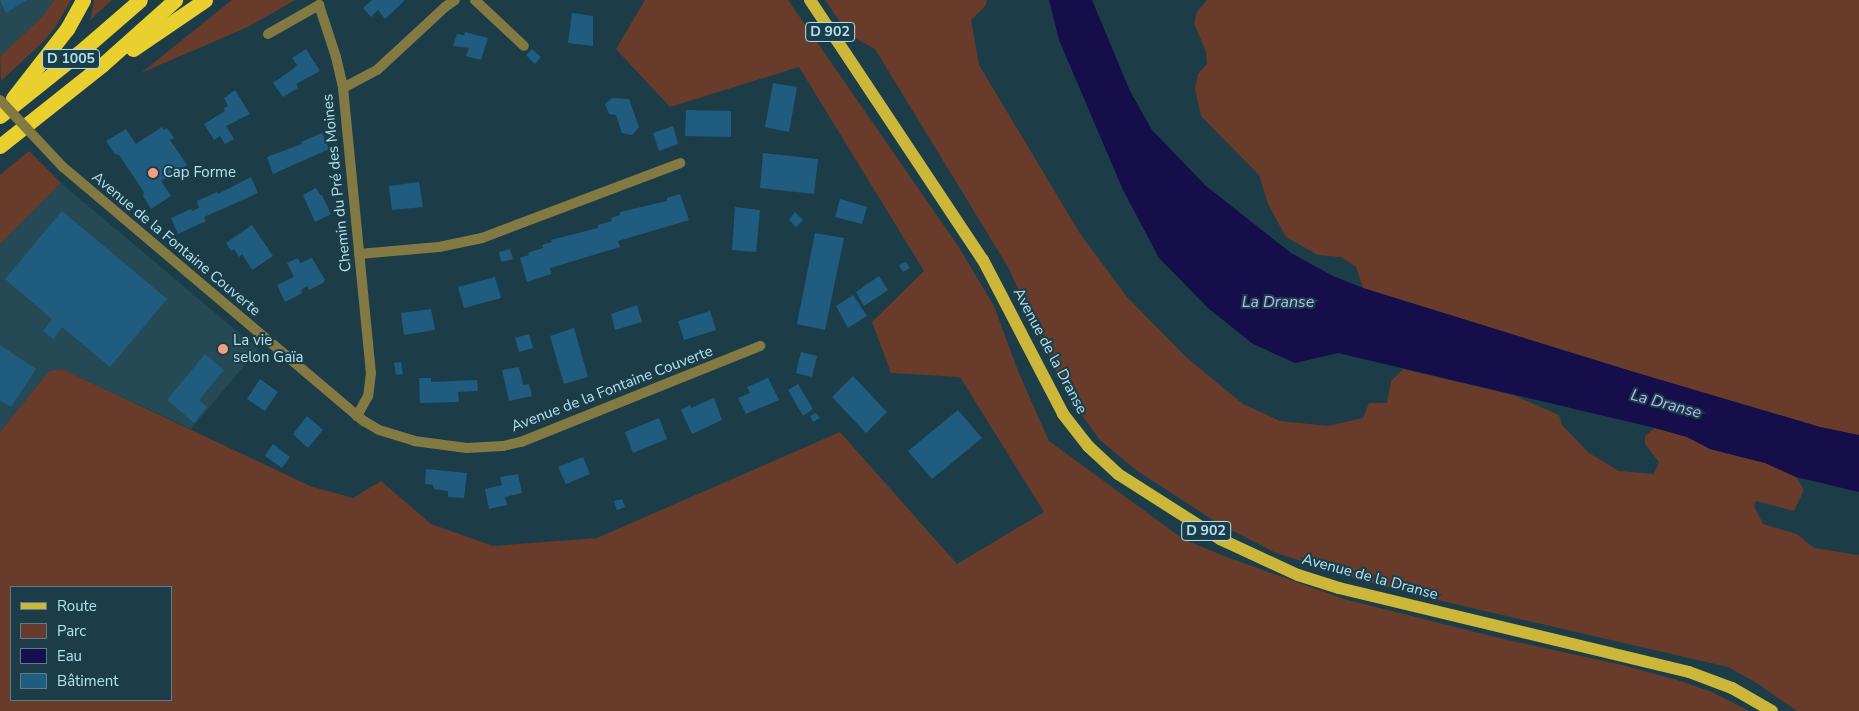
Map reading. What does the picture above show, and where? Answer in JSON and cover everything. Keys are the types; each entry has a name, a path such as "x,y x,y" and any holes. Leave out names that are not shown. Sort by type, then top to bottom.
{"highway":[{"path":"0,115 67,29 82,0"},
{"name":"D 1005","path":"0,115 80,52 140,0"},
{"name":"D 1005","path":"0,146 102,65 175,0"},
{"path":"61,98 205,0"}],"main road":[{"name":"Avenue de la Dranse","path":"810,0 983,260 1063,414 1088,446 1118,474 1220,540 1298,575 1339,588 1689,672 1732,688 1772,711"}],"street":[{"path":"343,88 377,70 445,6 455,0"},
{"path":"475,0 524,46"},
{"name":"Chemin du Pré des Moines","path":"268,34 319,5 336,57 343,88 371,378 368,396 357,416"},
{"name":"Avenue de la Fontaine Couverte","path":"0,100 63,167 357,416 379,430 424,444 467,448 503,446 538,436 760,346"},
{"path":"359,254 439,247 482,238 680,163"}],"shaded area":[{"path":"0,0 54,0 43,16 0,56"},
{"path":"61,183 258,349 191,429 62,369 49,371 0,432 0,244"}],"green space":[{"path":"54,0 71,0 56,26 44,41 1,81 0,56 43,16"},
{"path":"94,0 112,0 90,20 91,17"},
{"path":"232,0 295,0 248,27 141,73"},
{"path":"645,0 788,0 958,246 994,306 1018,371 1049,441 1183,539 1224,556 1344,599 1499,638 1622,665 1677,680 1712,692 1749,711 0,711 0,432 49,371 62,369 310,486 353,498 381,481 431,524 493,546 597,538 840,432 957,564 1044,512 960,377 891,373 872,322 924,271 799,67 670,107 616,49"},
{"path":"825,0 987,0 986,5 971,20 979,65 1079,232 1127,297 1186,357 1243,404 1280,421 1328,426 1363,418 1369,403 1387,403 1391,381 1403,369 1513,395 1559,415 1562,425 1589,453 1619,471 1654,474 1659,462 1645,444 1645,436 1655,428 1687,437 1710,449 1765,463 1796,477 1804,490 1794,511 1756,501 1754,506 1763,524 1797,534 1814,548 1859,555 1859,711 1797,711 1755,682 1728,667 1416,595 1336,573 1274,552 1216,522 1136,470 1100,440 1066,393 1008,267 875,49 849,35"},
{"path":"1207,0 1859,0 1859,435 1820,427 1634,372 1363,288 1356,267 1341,257 1318,255 1286,237 1268,204 1259,175 1201,116 1195,89 1198,74 1207,64 1206,52 1194,23 1197,12"},
{"path":"29,151 61,183 0,244 0,175"}],"water":[{"name":"La Dranse","path":"1049,0 1092,0 1130,91 1152,130 1206,186 1291,253 1333,276 1363,288 1634,372 1820,427 1859,435 1859,492 1796,477 1765,463 1710,449 1687,437 1655,428 1338,353 1295,363 1253,344 1208,308 1159,258 1123,190 1059,40"}],"building":[{"path":"0,0 27,0 6,13"},
{"path":"372,0 404,1 385,19 378,10 371,17 363,8"},
{"path":"572,13 593,16 593,46 568,43"},
{"path":"465,32 488,38 481,60 466,56 469,48 453,46 457,34 464,35"},
{"path":"306,49 320,71 296,84 298,88 283,97 273,83 297,65 292,58"},
{"path":"532,49 541,57 535,64 526,55"},
{"path":"773,83 797,87 789,132 765,127"},
{"path":"235,90 250,114 226,126 234,139 225,144 220,136 214,140 204,124 225,111 224,108 228,106 224,98"},
{"path":"612,98 629,99 639,127 632,135 622,133 616,115 609,114 605,104"},
{"path":"686,110 731,111 731,137 685,136"},
{"path":"673,126 678,144 659,151 653,133"},
{"name":"Cap Forme","path":"162,127 164,130 167,128 174,138 170,140 187,165 161,181 171,196 151,209 143,196 144,192 119,155 115,154 106,141 126,129 136,144"},
{"path":"322,133 329,149 273,174 267,157 302,144 301,142"},
{"path":"763,153 818,159 814,194 760,188"},
{"path":"251,177 258,193 204,217 206,221 178,234 171,218 191,209 192,211 199,208 197,201 217,192 218,194"},
{"path":"419,182 423,207 392,210 389,186"},
{"path":"316,188 320,195 322,195 331,214 315,222 303,195"},
{"path":"680,194 689,220 618,241 620,247 550,268 551,274 527,282 520,258 529,255 528,253 543,248 542,245 552,242 551,240 598,228 598,225 612,221 611,218 620,215 620,212 667,201 667,198"},
{"path":"840,199 867,207 862,224 835,217"},
{"path":"735,207 760,210 756,252 732,250"},
{"path":"62,211 167,299 110,367 62,327 53,339 43,331 52,319 5,279"},
{"path":"795,212 803,220 796,227 789,220"},
{"path":"252,225 273,256 252,270 242,254 239,257 234,249 231,251 226,243"},
{"path":"815,233 844,238 825,330 797,324"},
{"path":"510,249 513,259 501,262 499,252"},
{"path":"298,258 300,263 312,258 325,280 309,290 307,286 301,290 302,293 285,302 277,285 294,277 287,263"},
{"path":"906,262 910,268 903,272 899,265"},
{"path":"879,276 888,290 864,306 856,292"},
{"path":"495,277 501,298 464,308 458,287"},
{"path":"853,295 867,316 848,328 836,306"},
{"path":"637,305 642,322 615,330 611,314"},
{"path":"431,309 435,330 404,335 401,313"},
{"path":"710,311 716,330 684,340 678,321"},
{"path":"574,328 588,377 564,384 550,336"},
{"path":"529,334 533,348 519,352 515,338"},
{"path":"0,345 36,369 11,407 0,400"},
{"path":"801,352 817,356 812,377 796,373"},
{"path":"205,354 224,370 199,400 207,407 194,423 167,400"},
{"path":"401,362 403,374 396,375 394,363"},
{"path":"519,367 523,385 529,384 532,396 509,401 502,370"},
{"path":"853,376 887,412 866,433 832,397"},
{"path":"419,378 431,378 431,382 477,380 478,391 458,392 459,402 420,403"},
{"path":"768,378 779,400 746,414 738,398 750,393 747,387"},
{"path":"260,379 278,392 265,411 247,399"},
{"path":"798,384 813,409 803,416 788,390"},
{"path":"714,398 722,420 692,434 681,410 690,405 691,408"},
{"path":"958,410 982,438 932,479 908,451"},
{"path":"816,413 820,418 813,422 810,416"},
{"path":"307,416 323,430 308,448 293,434"},
{"path":"659,418 667,439 633,453 625,432"},
{"path":"273,444 290,457 282,468 265,456"},
{"path":"583,457 590,474 566,484 558,467"},
{"path":"426,469 467,473 464,498 448,497 448,491 434,489 433,485 425,484"},
{"path":"518,474 522,493 505,497 507,505 489,509 485,489 502,485 500,477"},
{"path":"622,499 625,507 617,510 614,501"}],"place":[{"name":"Cap Forme","path":"153,173"},
{"name":"La vie selon Gaïa","path":"223,349"}]}
